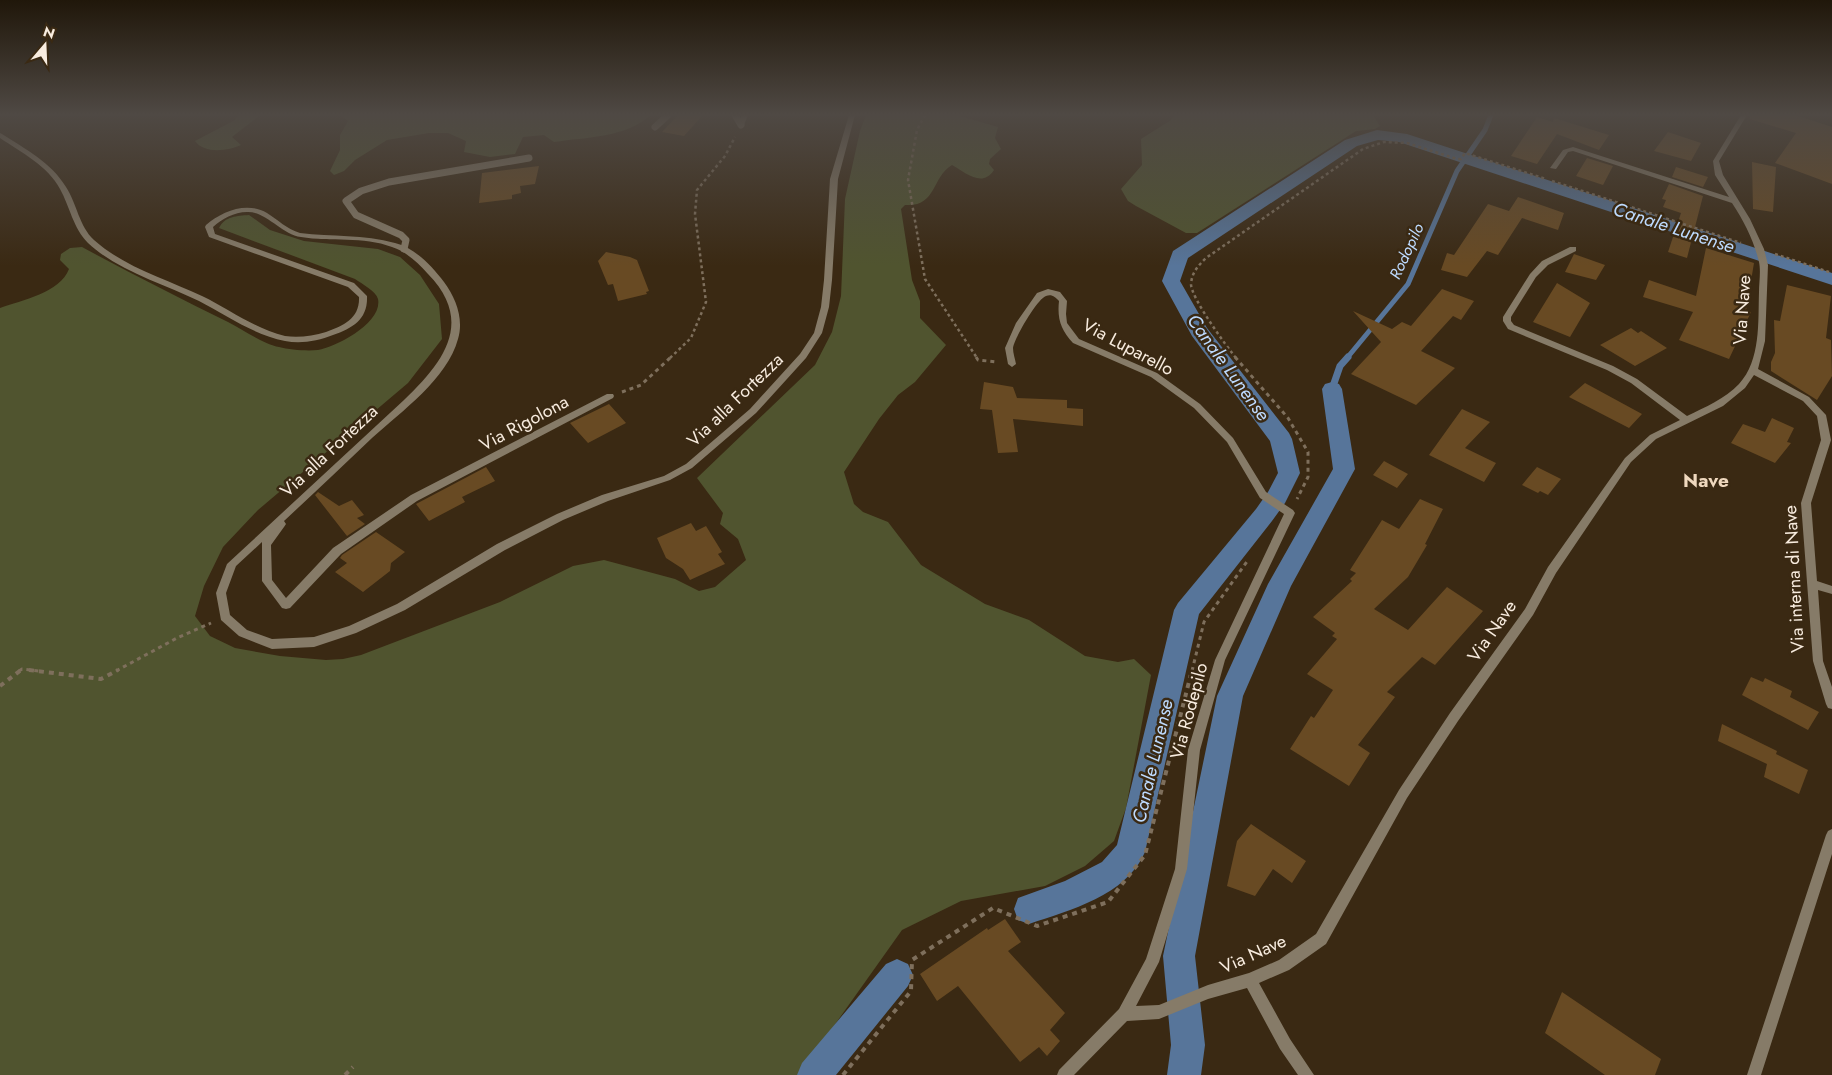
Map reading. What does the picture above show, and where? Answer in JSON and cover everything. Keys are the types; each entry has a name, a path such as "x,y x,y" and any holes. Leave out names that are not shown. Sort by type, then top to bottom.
{"street":[{"name":"Via alla Fortezza","path":"43,165 59,180 69,196 76,221 92,242 123,261 242,321 284,338 313,339 338,331 358,317 363,307 363,296 351,285 212,235 209,227 215,220 231,213 245,210 259,212 283,228 297,234 385,243 404,249 439,279 450,297 456,321 454,342 441,366 410,399 232,564 221,593 225,617 243,633 272,644 314,642 352,630 401,606 509,542 578,510 667,478 689,466 711,449 753,411 803,356 818,333 825,307 834,179 838,165"},
{"path":"1623,165 1734,201"},
{"name":"Via Nave","path":"1124,1014 1158,1012 1208,992 1250,980 1284,965 1321,939 1403,794 1529,612 1552,570 1628,460 1653,437 1720,404 1742,386 1753,370 1761,342 1764,265 1760,249 1746,219 1719,175 1717,165"},
{"path":"1573,249 1545,263 1533,276 1507,317 1507,321 1512,327 1610,368 1634,381 1686,420"},
{"name":"Via Luparello","path":"1012,364 1009,348 1020,323 1040,294 1048,292 1057,294 1063,301 1060,318 1066,332 1076,341 1154,375 1197,406 1230,440 1263,495 1290,513"},
{"name":"Via interna di Nave","path":"1753,370 1806,399 1821,415 1826,440 1806,503 1818,661 1832,704"},
{"name":"Via Rigolona","path":"298,502 266,544 267,582 286,605 337,551 414,498 610,396"},
{"name":"Via Rodepilo","path":"1124,1014 1152,962 1180,869 1194,750 1220,660 1290,513"},
{"path":"1812,584 1832,590"},
{"path":"1754,1075 1832,835"},
{"path":"1250,980 1285,1044 1307,1075"},
{"path":"1064,1075 1124,1014"}],"lane":[{"path":"404,249 406,240 401,234 356,215 346,201 361,191 389,182 487,165"}],"path":[{"path":"610,396 640,386 691,338 706,302 695,214 697,190 718,165"},
{"path":"911,165 908,180 925,279 978,360 1012,364"},
{"path":"1290,513 1308,477 1308,452 1288,418 1220,339 1191,287 1194,270 1206,258 1340,165"},
{"path":"1502,165 1832,273"},
{"path":"843,1075 911,991 912,960 993,908 1037,926 1108,902 1145,855 1204,622 1250,558"},
{"path":"0,686 22,669 101,679 177,638 225,617"},
{"path":"345,1075 353,1067"}],"green space":[{"path":"333,165 350,165 344,171 334,175 330,171"},
{"path":"852,165 952,165 940,177 928,197 915,204 905,205 901,209 912,280 920,301 920,318 946,345 915,382 898,395 879,419 844,472 854,504 863,512 888,522 921,565 985,604 1029,620 1085,656 1118,662 1134,659 1151,675 1126,808 1114,841 1085,866 1045,886 961,901 902,930 799,1075 0,1075 0,308 49,290 58,284 69,269 60,260 61,254 70,248 82,247 260,340 279,347 304,350 326,348 357,332 373,317 378,308 378,299 372,290 355,279 219,228 225,221 236,216 249,215 270,230 304,241 378,249 400,257 420,275 439,304 442,339 408,383 258,510 223,547 204,586 195,616 210,636 235,648 280,656 326,660 343,659 361,655 500,602 573,566 604,560 675,579 699,591 715,587 746,560 738,539 720,524 723,513 697,478 815,365 832,332 841,296 845,199"},
{"path":"952,165 990,165 994,170 984,178 968,175"},
{"path":"1142,165 1303,165 1197,233 1186,233 1136,206 1128,201 1121,189"}],"building":[{"path":"1583,165 1613,166 1603,185 1576,176"},
{"path":"1752,165 1776,167 1773,212 1753,209"},
{"path":"1781,165 1832,165 1832,184"},
{"path":"539,166 535,184 520,186 521,193 512,195 512,199 479,203 482,173"},
{"path":"1676,167 1708,177 1703,187 1672,177"},
{"path":"1669,184 1703,196 1687,258 1668,252 1681,213 1663,207 1666,200 1662,199"},
{"path":"1518,197 1564,213 1558,230 1522,218 1498,255 1487,251 1467,277 1441,270 1447,253 1454,255 1488,204 1509,211"},
{"path":"1706,248 1754,263 1746,311 1751,312 1729,359 1679,340 1693,312 1643,297 1649,280 1696,296"},
{"path":"606,252 637,260 649,291 646,292 647,294 618,301 613,284 608,285 598,261"},
{"path":"1574,254 1605,265 1596,280 1565,272"},
{"path":"1557,283 1590,303 1570,337 1533,322"},
{"path":"1787,285 1831,296 1826,338 1831,340 1832,376 1817,400 1771,371 1771,362 1775,353 1774,320 1780,321"},
{"path":"1442,289 1474,301 1461,320 1453,316 1421,351 1455,368 1416,405 1351,374 1381,342 1353,311 1392,329 1402,322 1411,326"},
{"path":"1631,328 1638,333 1641,331 1667,348 1635,366 1600,345"},
{"path":"984,382 1013,387 1017,398 1067,400 1067,408 1083,409 1083,426 1013,419 1018,452 998,453 992,410 980,409"},
{"path":"1585,383 1642,414 1629,428 1569,397"},
{"path":"609,404 626,423 588,443 570,423"},
{"path":"1462,409 1490,422 1465,448 1496,463 1484,482 1429,455"},
{"path":"1772,418 1794,428 1787,442 1791,443 1775,463 1731,443 1743,424 1765,432"},
{"path":"1384,461 1408,474 1397,488 1373,475"},
{"path":"486,467 495,481 462,497 465,502 429,521 416,504"},
{"path":"1537,467 1561,479 1548,495 1540,491 1538,493 1522,485"},
{"path":"318,492 339,506 352,500 364,515 357,518 365,524 347,536 315,495"},
{"path":"1420,499 1443,509 1425,544 1427,545 1408,577 1374,609 1408,630 1447,587 1483,611 1435,665 1422,657 1387,692 1395,697 1358,745 1370,753 1349,786 1290,749 1311,716 1314,718 1333,690 1307,674 1337,639 1332,636 1335,633 1313,617 1352,581 1350,579 1356,573 1350,570 1382,520 1399,529"},
{"path":"691,523 696,531 706,526 722,552 718,554 725,564 690,580 683,569 666,558 657,538"},
{"path":"376,532 405,552 391,563 390,571 363,592 335,572 347,563 340,558 342,555"},
{"path":"1751,677 1763,682 1765,678 1792,691 1790,697 1819,712 1808,730 1742,695"},
{"path":"1722,724 1777,751 1776,754 1808,770 1799,794 1764,777 1767,764 1718,741"},
{"path":"1251,824 1306,861 1292,883 1273,869 1255,896 1227,886 1237,841"},
{"path":"1005,919 1021,942 1008,951 1065,1013 1050,1030 1060,1041 1047,1056 1039,1047 1020,1062 958,986 937,1001 920,974 987,928 988,930"},
{"path":"1562,992 1661,1059 1655,1075 1605,1075 1545,1033"}],"waterway":[{"name":"Canale Lunense","path":"1029,909 1072,894 1113,872 1130,852 1187,610 1264,515 1277,497 1289,473 1281,439 1199,331 1171,281 1180,255 1317,165"},
{"name":"Rodopilo","path":"1347,358 1408,284 1461,165"},
{"name":"Canale Lunense","path":"1486,165 1832,279"},
{"name":"Rodopilo","path":"1332,389 1340,366 1348,357"},
{"path":"1184,1075 1188,1045 1179,956 1230,696 1280,584 1344,469 1332,389"},
{"name":"Canale Lunense","path":"814,1075 897,975"}],"district":[{"name":"Nave","path":"1706,480"}]}
